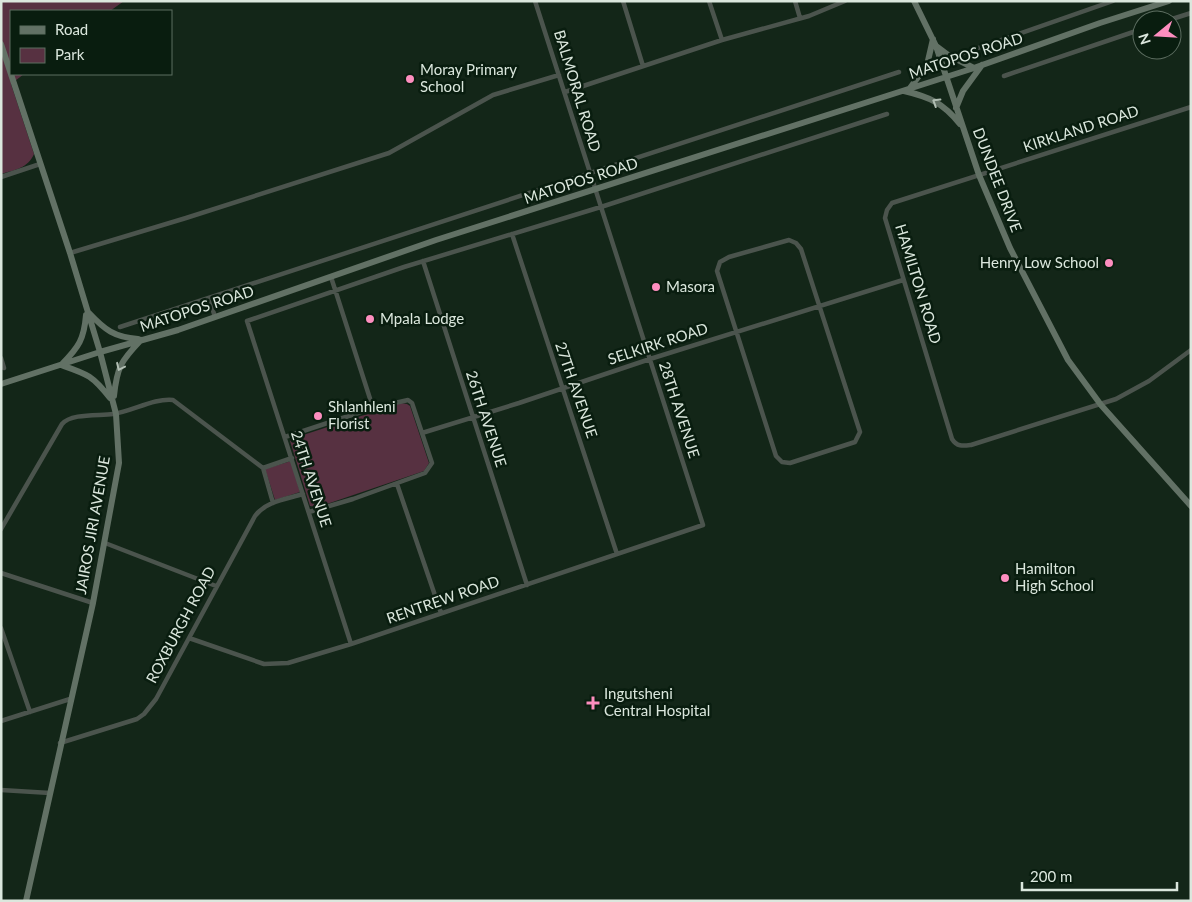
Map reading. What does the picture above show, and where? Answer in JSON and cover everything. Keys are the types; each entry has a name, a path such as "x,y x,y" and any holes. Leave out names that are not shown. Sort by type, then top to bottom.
{"main road":[{"name":"DUNDEE DRIVE","path":"914,1 936,46 978,175 1010,248 1074,370 1101,405 1191,506"},
{"name":"MATOPOS ROAD","path":"1,384 215,317 398,253 974,68 1100,23 1169,1"},
{"path":"910,88 927,65 933,38"},
{"name":"JAIROS JIRI AVENUE","path":"1,44 10,72"},
{"path":"936,46 948,55 974,68"},
{"path":"956,108 963,91 982,65"},
{"name":"JAIROS JIRI AVENUE","path":"11,75 70,253 100,352 116,414 119,469 93,603 26,901"},
{"path":"902,90 933,99 944,106 962,127"},
{"path":"87,310 108,332 127,338 142,339"},
{"path":"87,310 84,334 78,345 61,365 88,374 113,401"},
{"path":"113,401 119,367 126,356 142,339"}],"street":[{"name":"BALMORAL ROAD","path":"535,1 594,189"},
{"path":"623,1 643,66"},
{"path":"709,1 722,40"},
{"path":"795,1 800,18"},
{"path":"564,92 722,40 800,18 845,1"},
{"path":"958,55 1114,1"},
{"path":"1004,76 1132,32"},
{"path":"120,327 899,72"},
{"path":"70,253 389,153 493,95 559,75"},
{"name":"KIRKLAND ROAD","path":"978,175 1191,107"},
{"path":"335,291 423,261 600,207 887,114"},
{"path":"1,177 40,164"},
{"name":"HAMILTON ROAD","path":"978,175 892,203 885,218 952,439 960,446 971,445 1101,405"},
{"name":"28TH AVENUE","path":"594,189 703,525"},
{"name":"27TH AVENUE","path":"512,234 617,554"},
{"path":"789,240 792,241 801,249 860,432 854,442 790,464 782,462 776,456 736,332 717,272 720,262 729,257 789,240"},
{"name":"26TH AVENUE","path":"423,261 527,585"},
{"path":"331,278 373,408"},
{"name":"SELKIRK ROAD","path":"422,433 903,280"},
{"name":"24TH AVENUE","path":"335,291 247,321 351,644"},
{"path":"209,298 215,317"},
{"path":"1101,405 1149,381 1191,350"},
{"path":"1,358 4,368"},
{"path":"1,529 68,417 116,414 164,400 173,400 263,468 273,503"},
{"path":"285,437 373,408 410,401 432,463 430,469 425,473 397,484 309,512"},
{"path":"263,468 292,458"},
{"path":"397,484 441,613"},
{"name":"ROXBURGH ROAD","path":"60,743 137,719 144,714 156,699 255,516 260,510 273,503 303,494"},
{"name":"RENTREW ROAD","path":"189,638 264,664 288,663 351,644 703,525"},
{"path":"104,543 216,586"},
{"path":"1,573 93,603"},
{"path":"1,628 30,712"},
{"path":"1,721 70,699"},
{"path":"1,790 50,793"}],"green space":[{"path":"1,1 124,1 111,10 10,10 10,75 23,75 11,84 34,154 25,165 16,170 1,174"},
{"path":"401,403 410,406 429,463 424,471 318,507 310,506 290,441 294,438"},
{"path":"291,461 300,492 275,500 265,469"}],"place":[{"name":"Moray Primary School","path":"410,79"},
{"name":"Henry Low School","path":"1109,263"},
{"name":"Masora","path":"656,287"},
{"name":"Mpala Lodge","path":"370,319"},
{"name":"Shlanhleni Florist","path":"318,416"},
{"name":"Hamilton High School","path":"1005,578"},
{"name":"Ingutsheni Central Hospital","path":"593,703"}]}
